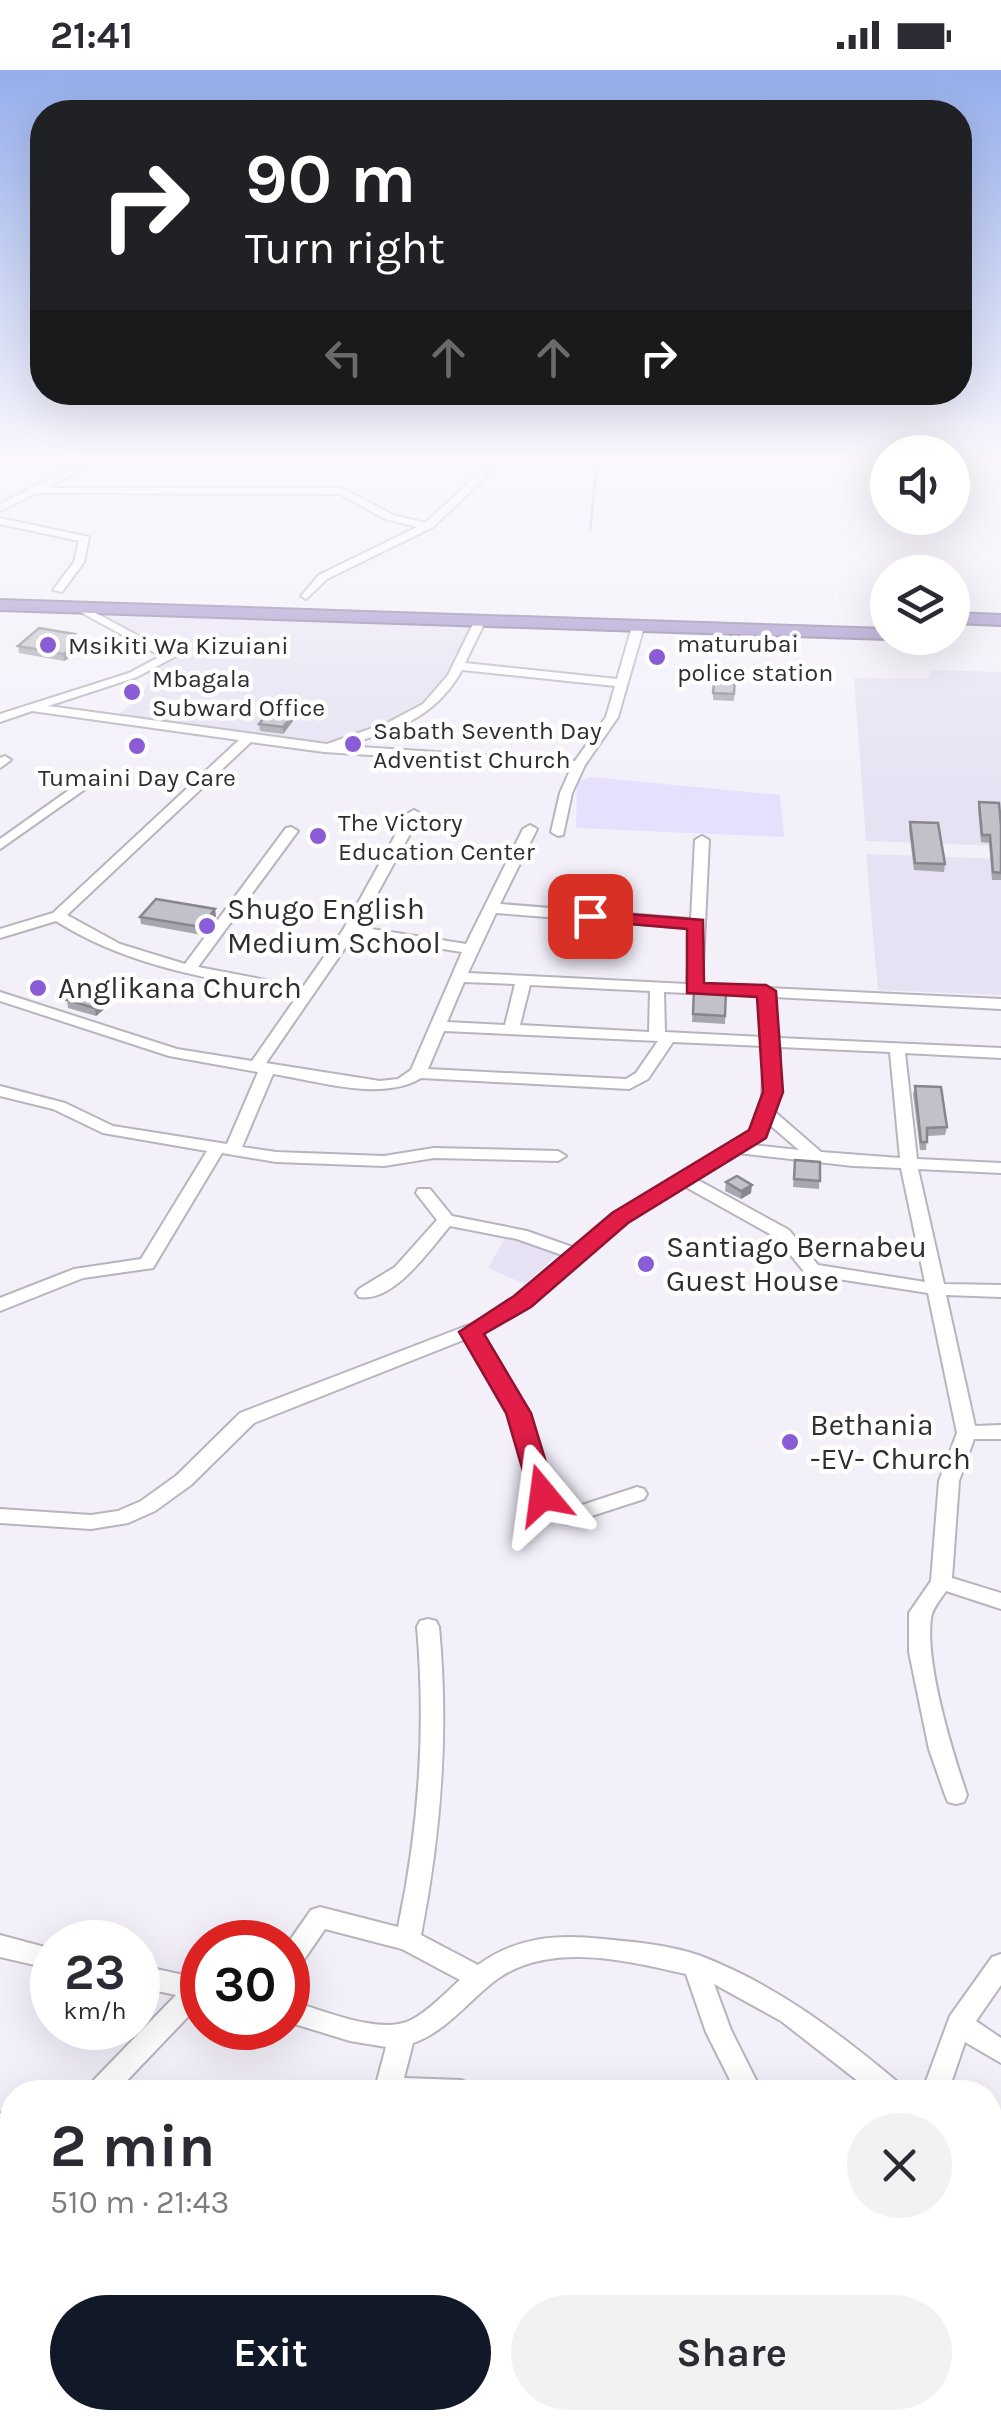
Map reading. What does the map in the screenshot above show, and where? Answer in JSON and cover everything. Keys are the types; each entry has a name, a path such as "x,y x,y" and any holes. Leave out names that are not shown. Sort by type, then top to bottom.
{"highway":[{"path":"0,588 338,603 870,616"},
{"path":"0,605 870,633"},
{"path":"970,619 1001,620"},
{"path":"970,637 1001,638"}],"street":[{"path":"58,590 71,572"},
{"path":"306,596 335,572"},
{"path":"0,718 158,666 170,656 77,606"},
{"path":"324,748 420,717 442,695 481,618"},
{"path":"558,832 578,765 612,717 636,630"},
{"path":"459,666 624,683"},
{"path":"33,708 324,748 578,765"},
{"path":"0,934 58,916 218,770 246,739"},
{"path":"0,844 93,777"},
{"path":"0,1305 80,1273 147,1264 171,1226 179,1202 225,1150 261,1069 350,930 414,814"},
{"path":"418,1073 470,949 530,829"},
{"path":"190,968 291,831"},
{"path":"694,989 702,840"},
{"path":"491,908 696,924"},
{"path":"58,916 97,942 190,968 307,992"},
{"path":"350,930 470,949"},
{"path":"458,977 1001,1004"},
{"path":"512,1028 523,983"},
{"path":"0,996 174,1054 380,1086 402,1082 418,1073 630,1084 642,1076 663,1034 657,988"},
{"path":"0,1516 90,1522 120,1518 148,1506 184,1480 248,1418 471,1332 523,1302 620,1218 687,1181 759,1133 768,1115 774,1067 766,991"},
{"path":"436,1026 1001,1053"},
{"path":"897,1048 909,1165 966,1432 949,1481 941,1582 920,1613 920,1652 940,1749 956,1795"},
{"path":"0,1091 59,1106 110,1130 225,1150 367,1161 434,1154 558,1156"},
{"path":"768,1115 814,1154"},
{"path":"738,1148 909,1165 1001,1168"},
{"path":"687,1181 783,1234 812,1270 937,1288 1001,1292"},
{"path":"424,1194 446,1220 522,1235 575,1254"},
{"path":"365,1293 390,1282 408,1268 446,1220"},
{"path":"471,1332 519,1413 549,1512 566,1518 637,1494"},
{"path":"966,1432 1001,1432"},
{"path":"941,1582 1001,1601"},
{"path":"408,1940 424,1868 432,1665 428,1627"},
{"path":"310,1931 320,1917 408,1940 478,1977"},
{"path":"0,1946 30,1953"},
{"path":"310,2017 372,2033 416,2032 478,1977 510,1957 551,1946 616,1950 695,1965 748,1985 797,2016 876,2080"},
{"path":"695,1965 719,2032 743,2080"},
{"path":"939,2080 959,2024 1001,1965"},
{"path":"111,2080 180,2010"},
{"path":"959,2024 1001,2052"},
{"path":"391,2080 402,2035"}],"shaded area":[{"path":"77,611 476,625 450,676 422,714 335,740 308,742 114,718 141,696 150,680 149,670 175,652"},
{"path":"930,670 1001,672 1001,846 866,841 854,678 930,678"},
{"path":"591,777 780,795 784,837 576,828 577,782"},
{"path":"866,854 1001,859 1001,995 878,990"},
{"path":"506,1237 561,1251 525,1284 488,1268"}],"building":[{"path":"39,628 74,634 69,637 85,641 63,654 18,646"},
{"path":"715,674 735,675 734,694 713,693"},
{"path":"269,711 293,714 283,727 259,724"},
{"path":"979,802 999,803 1001,873 993,872 990,835 982,835"},
{"path":"910,822 938,823 945,864 915,863"},
{"path":"156,899 215,909 201,927 140,917"},
{"path":"81,989 108,997 95,1008 67,1000"},
{"path":"694,989 726,990 725,1016 693,1014"},
{"path":"915,1086 941,1087 947,1127 927,1128 927,1142 921,1142"},
{"path":"795,1160 820,1162 820,1181 794,1179"},
{"path":"737,1176 752,1185 741,1191 726,1182"}],"place":[{"name":"Msikiti Wa Kizuiani","path":"48,645"},
{"name":"maturubai police station","path":"657,657"},
{"name":"Mbagala Subward Office","path":"132,692"},
{"name":"Sabath Seventh Day Adventist Church","path":"353,744"},
{"name":"Tumaini Day Care","path":"137,746"},
{"name":"The Victory Education Center","path":"318,836"},
{"name":"Shugo English Medium School","path":"207,926"},
{"name":"Anglikana Church","path":"38,988"},
{"name":"Santiago Bernabeu Guest House","path":"646,1264"},
{"name":"Bethania -EV- Church","path":"790,1442"}],"route":[{"path":"543,1495 519,1413 471,1332 523,1302 620,1218 687,1181 759,1133 773,1092 766,991 694,989 696,924 590,916"}]}
